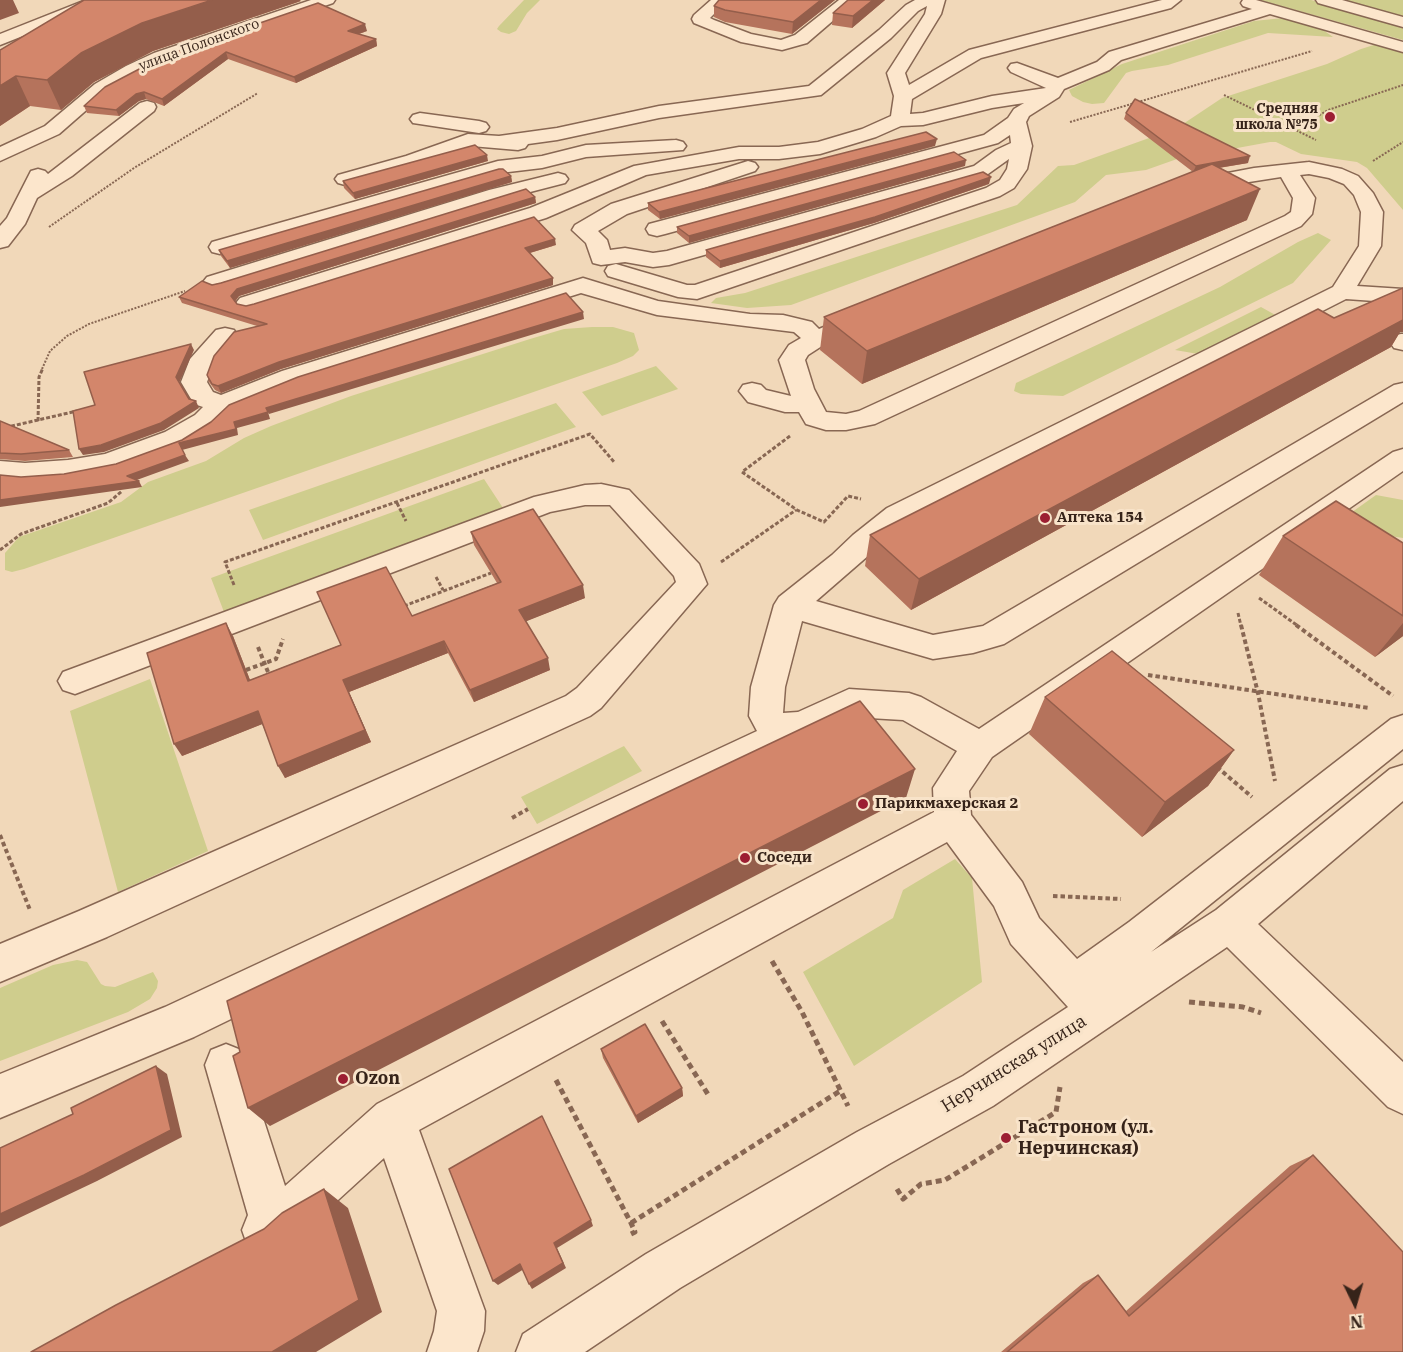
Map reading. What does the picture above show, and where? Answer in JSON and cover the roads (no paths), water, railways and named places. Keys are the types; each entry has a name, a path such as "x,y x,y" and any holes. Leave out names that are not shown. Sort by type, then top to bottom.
{"street":[{"path":"0,40 100,0"},
{"name":"улица Полонского","path":"0,155 52,130 88,98 113,80 160,57 327,0"},
{"path":"720,0 700,19 747,38 782,45 801,39 849,0"},
{"path":"497,142 557,134 659,112 814,91 885,34 912,8 927,0"},
{"path":"898,120 902,113 903,96 896,73 933,15 937,0"},
{"path":"903,96 975,54 1165,5 1173,0"},
{"path":"1240,0 1403,47"},
{"path":"1324,0 1403,22"},
{"path":"609,214 640,235 991,139 1017,114 1055,89 1103,66 1115,56 1269,9"},
{"path":"193,59 205,50 211,39"},
{"path":"0,54 29,47"},
{"path":"1017,68 1055,89"},
{"path":"420,118 473,134 478,139 586,151 675,146 739,153 779,153 820,148 869,133 898,120 923,119 961,105 1010,99 1055,89"},
{"path":"30,194 83,159 147,107"},
{"path":"345,178 413,160 473,134 492,111"},
{"path":"288,303 524,231 554,225 583,230 596,240 601,258 617,272 686,292 697,292 993,192 1007,184 1017,169 1022,146 1017,114"},
{"path":"0,241 17,219 30,194 49,148 52,130"},
{"path":"809,333 783,322 750,321 657,308 595,291 583,285 580,281 581,273 601,258 625,255 653,260 669,258 981,170 1003,154 1022,146"},
{"path":"219,247 498,167 542,162 586,151"},
{"path":"215,282 496,194 565,177 641,170 739,153"},
{"path":"583,230 609,214 752,166 779,153"},
{"path":"1170,197 1212,182 1286,169 1309,168 1335,173 1351,180 1363,193 1372,212 1370,246 1342,292"},
{"path":"878,307 809,333 792,360 815,418 826,422 846,422 866,418 1293,221 1301,214 1304,198 1286,169"},
{"path":"248,303 538,213 641,170"},
{"path":"669,194 694,219"},
{"path":"0,470 36,471 109,462 175,438 204,421 222,404 291,376 583,285"},
{"path":"804,725 775,728 766,716 768,687 790,605 843,563 863,542 897,515 1342,292 1403,296"},
{"path":"222,404 203,398 194,382 203,359 225,335"},
{"path":"752,391 757,396 785,404 808,404"},
{"path":"790,605 848,624 933,647 974,641 993,635 1403,391"},
{"path":"1392,712 1283,824 1184,902 1087,997 1025,931 1008,894 953,820 951,788 980,747 1403,458"},
{"path":"0,963 93,924 578,706 589,698 692,584 688,572 619,497 601,494 585,495 544,504 75,681"},
{"path":"0,1096 179,1022 849,703 909,707 980,747"},
{"name":"Нерчинская улица","path":"541,1352 663,1271 873,1148 978,1091 1087,997 1230,923 1403,780"},
{"path":"231,1248 274,1226 393,1120 537,1045 953,820"},
{"path":"1230,923 1403,1092"},
{"path":"226,1065 274,1226"},
{"path":"393,1120 461,1311 459,1331 452,1352"}],"place":[{"name":"Средняя школа №75","path":"1330,117"},
{"name":"Аптека 154","path":"1045,518"},
{"name":"Парикмахерская 2","path":"863,804"},
{"name":"Соседи","path":"745,858"},
{"name":"Ozon","path":"343,1079"},
{"name":"Гастроном (ул. Нерчинская)","path":"1006,1138"}]}
